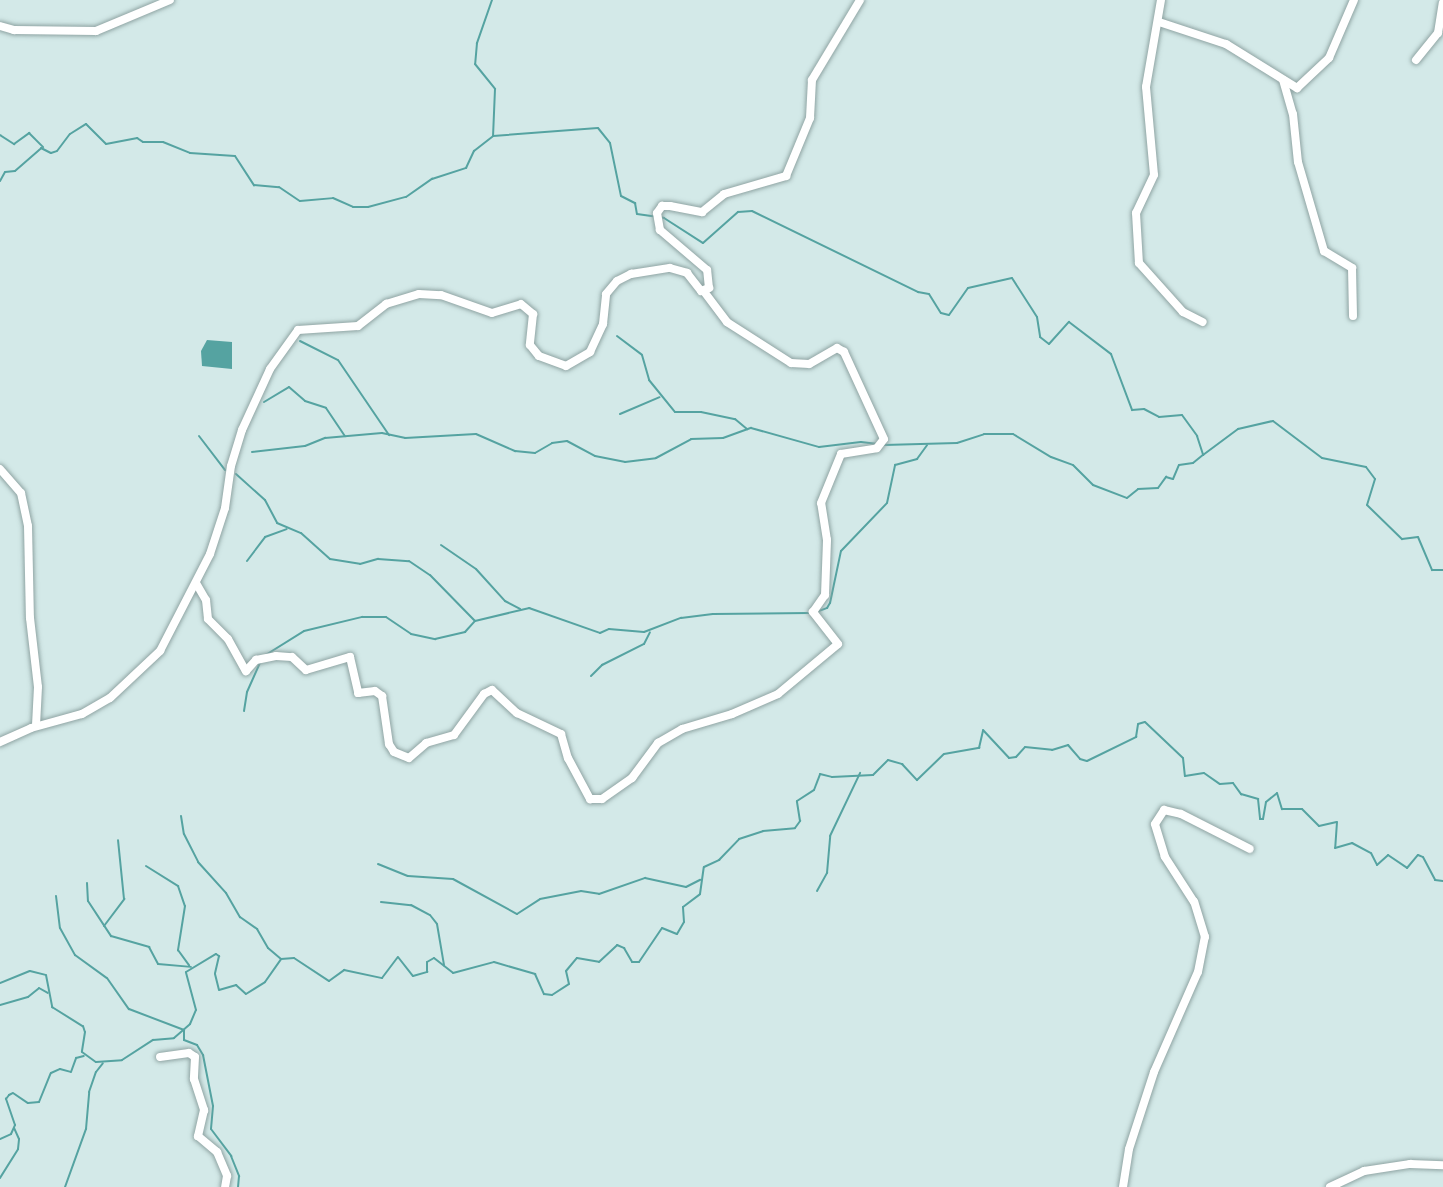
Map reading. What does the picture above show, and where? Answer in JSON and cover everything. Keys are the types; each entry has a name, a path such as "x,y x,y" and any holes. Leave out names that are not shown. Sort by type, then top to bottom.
{"street":[{"path":"0,26 14,30 96,31 170,0"},
{"path":"704,291 711,286 707,270 656,222 657,213 662,206 702,212 724,194 786,176 810,118 812,80 860,0"},
{"path":"1161,0 1146,87 1154,175 1136,213 1138,263 1184,312 1203,322"},
{"path":"1159,22 1226,44 1297,88 1314,76 1335,48 1354,0"},
{"path":"1416,60 1438,33 1443,3"},
{"path":"1283,80 1293,114 1298,162 1324,251 1352,268 1353,316"},
{"path":"0,742 36,726 82,714 122,691 160,651 196,583 225,508 232,459 243,430 270,369 298,330 358,326 386,304 419,294 441,295 492,313 521,304 533,314 530,345 539,356 566,366 590,352 603,324 606,294 617,280 644,271 678,269 690,275 727,322 792,363 809,364 837,348 844,352 884,439 877,448 841,454 821,503 826,532 825,595 813,612 838,644 778,694 732,714 682,729 658,743 632,778 602,800 590,799 568,758 561,734 517,713 495,691 484,694 454,735 426,743 409,758 394,752 389,744 382,696 375,691 358,693 350,657 306,670 292,657 276,656 256,660 246,671 228,639 208,620 206,600 196,583"},
{"path":"0,469 21,493 28,526 30,618 38,687 36,726"},
{"path":"1123,1187 1129,1149 1154,1072 1198,972 1205,937 1194,902 1165,857 1155,824 1164,810 1181,814 1250,849"},
{"path":"160,1057 189,1053 195,1057 194,1078 204,1110 198,1136 217,1152 227,1176 225,1187"},
{"path":"1330,1187 1364,1171 1410,1164 1443,1165"}],"water":[{"path":"207,340 232,342 232,369 202,366 201,351"}],"waterway":[{"path":"492,0 477,43 475,64 495,89 493,136 598,128 610,143 621,196 635,203 637,214 664,218 703,243 738,212 752,211 918,292 929,294 941,313 949,315 968,288 1012,278 1037,317 1040,337 1049,344 1069,322 1111,354 1132,410 1144,409 1159,417 1182,415 1197,436 1203,455 1238,429 1273,421 1322,458 1366,467 1375,479 1367,505 1402,539 1418,537 1432,570 1443,570"},
{"path":"0,181 5,172 15,171 41,148 51,153 57,151 70,134 86,124 106,144 137,138 143,142 163,142 190,153 235,156 254,185 279,187 300,201 333,198 353,207 368,207 406,197 432,179 466,168 474,151 493,136"},
{"path":"0,135 14,144 29,133 43,147"},
{"path":"617,336 642,355 649,380 675,412 701,412 735,419 747,429"},
{"path":"300,341 338,360 389,435"},
{"path":"264,402 289,387 305,401 326,408 345,436"},
{"path":"620,414 660,397"},
{"path":"252,452 305,446 325,438 382,433 405,438 476,434 515,451 535,453 552,443 567,441 595,456 625,462 656,458 691,439 723,438 751,428 819,447 861,442 878,444"},
{"path":"884,445 957,443 984,434 1013,434 1051,457 1073,465 1093,485 1127,498 1138,489 1158,488 1166,477 1173,479 1179,465 1193,463 1203,455"},
{"path":"199,436 225,470"},
{"path":"816,612 827,608 830,603 841,551 887,503 895,465 917,459 927,445"},
{"path":"236,474 265,500 277,523 301,533 330,559 360,564 378,559 409,561 430,575 475,621 529,608 600,633 609,629 644,632 681,618 713,614 810,613"},
{"path":"247,561 265,537 287,529"},
{"path":"441,545 476,569 505,601 520,609"},
{"path":"264,656 304,631 362,617 386,617 411,634 435,639 465,632 475,621"},
{"path":"591,676 602,665 644,644 650,632"},
{"path":"244,711 247,692 261,661"},
{"path":"0,983 30,971 46,975 52,1007 83,1026 85,1032 82,1052 96,1062 122,1060 153,1040 174,1038 190,1024 196,1010 186,972 216,954 219,956 215,974 219,990 236,985 246,994 265,982 281,959 294,958 329,981 344,970 382,978 398,957 413,976 427,972 427,962 434,958 453,973 494,962 535,974 544,994 552,995 569,984 566,971 577,958 599,962 617,945 624,948 632,962 639,962 662,928 677,934 684,922 683,907 700,894 704,867 719,860 739,839 763,831 795,828 800,821 797,801 814,790 820,774 832,777 873,775 888,760 902,764 917,780 944,754 979,748 983,730 1009,758 1016,757 1025,747 1052,750 1068,745 1080,759 1087,761 1136,737 1138,724 1145,722 1183,758 1185,776 1204,773 1220,784 1233,783 1241,794 1258,799 1260,819 1263,819 1266,802 1277,793 1282,809 1302,809 1319,826 1337,822 1335,848 1352,843 1371,853 1377,865 1388,855 1407,868 1418,855 1423,857 1435,880 1443,881"},
{"path":"817,891 827,873 830,836 860,773"},
{"path":"181,816 184,834 198,862 226,893 240,917 257,929 268,948 281,959"},
{"path":"104,926 124,899 118,840"},
{"path":"378,864 408,876 453,879 517,914 540,899 581,891 599,894 645,878 686,887 700,880"},
{"path":"146,866 178,886 185,906 178,950 189,965"},
{"path":"87,883 88,901 111,936 149,947 158,964 191,967"},
{"path":"56,896 60,928 75,955 107,978 129,1009 184,1030 184,1040 197,1045 203,1055 213,1106 211,1129 231,1156 239,1176 238,1187"},
{"path":"381,902 411,905 430,915 437,924 444,965"},
{"path":"0,1005 28,997 39,988 48,993"},
{"path":"0,1139 11,1134 15,1125 6,1099 9,1095 13,1093 28,1103 39,1102 51,1073 60,1069 71,1072 76,1058 84,1056"},
{"path":"65,1187 86,1129 89,1092 96,1072 103,1063"},
{"path":"0,1178 18,1149 19,1139 14,1128"}]}
